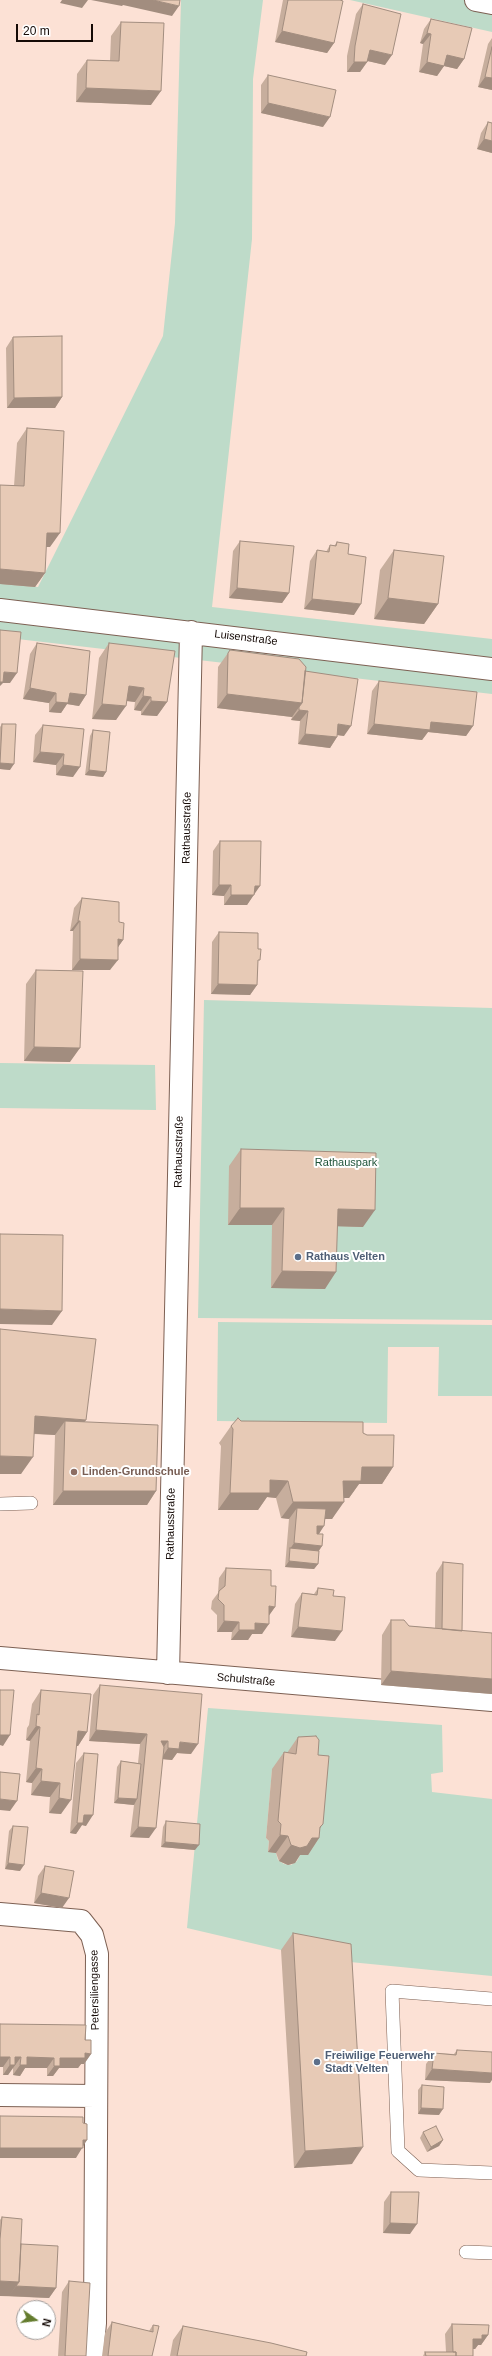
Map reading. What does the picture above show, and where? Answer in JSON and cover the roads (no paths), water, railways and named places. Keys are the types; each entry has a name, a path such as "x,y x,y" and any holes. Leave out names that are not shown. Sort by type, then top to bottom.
{"street":[{"path":"476,0 492,4"},
{"name":"Luisenstraße","path":"0,610 492,669"},
{"name":"Rathausstraße","path":"168,1673 191,632"},
{"name":"Schulstraße","path":"0,1658 492,1700"},
{"name":"Petersiliengasse","path":"0,1914 81,1921 92,1935 97,1954 95,2096 95,2323 92,2356"},
{"path":"0,2096 95,2096"}],"lane":[{"path":"0,1504 31,1503"},
{"path":"492,1998 392,1991 398,2151 419,2170 492,2173"},
{"path":"466,2252 492,2253"}],"place":[{"name":"Rathaus Velten","path":"298,1257"},
{"name":"Linden-Grundschule","path":"74,1472"},
{"name":"Freiwilige Feuerwehr Stadt Velten","path":"317,2062"}],"park label":[{"name":"Rathauspark","path":"346,1163"}]}
